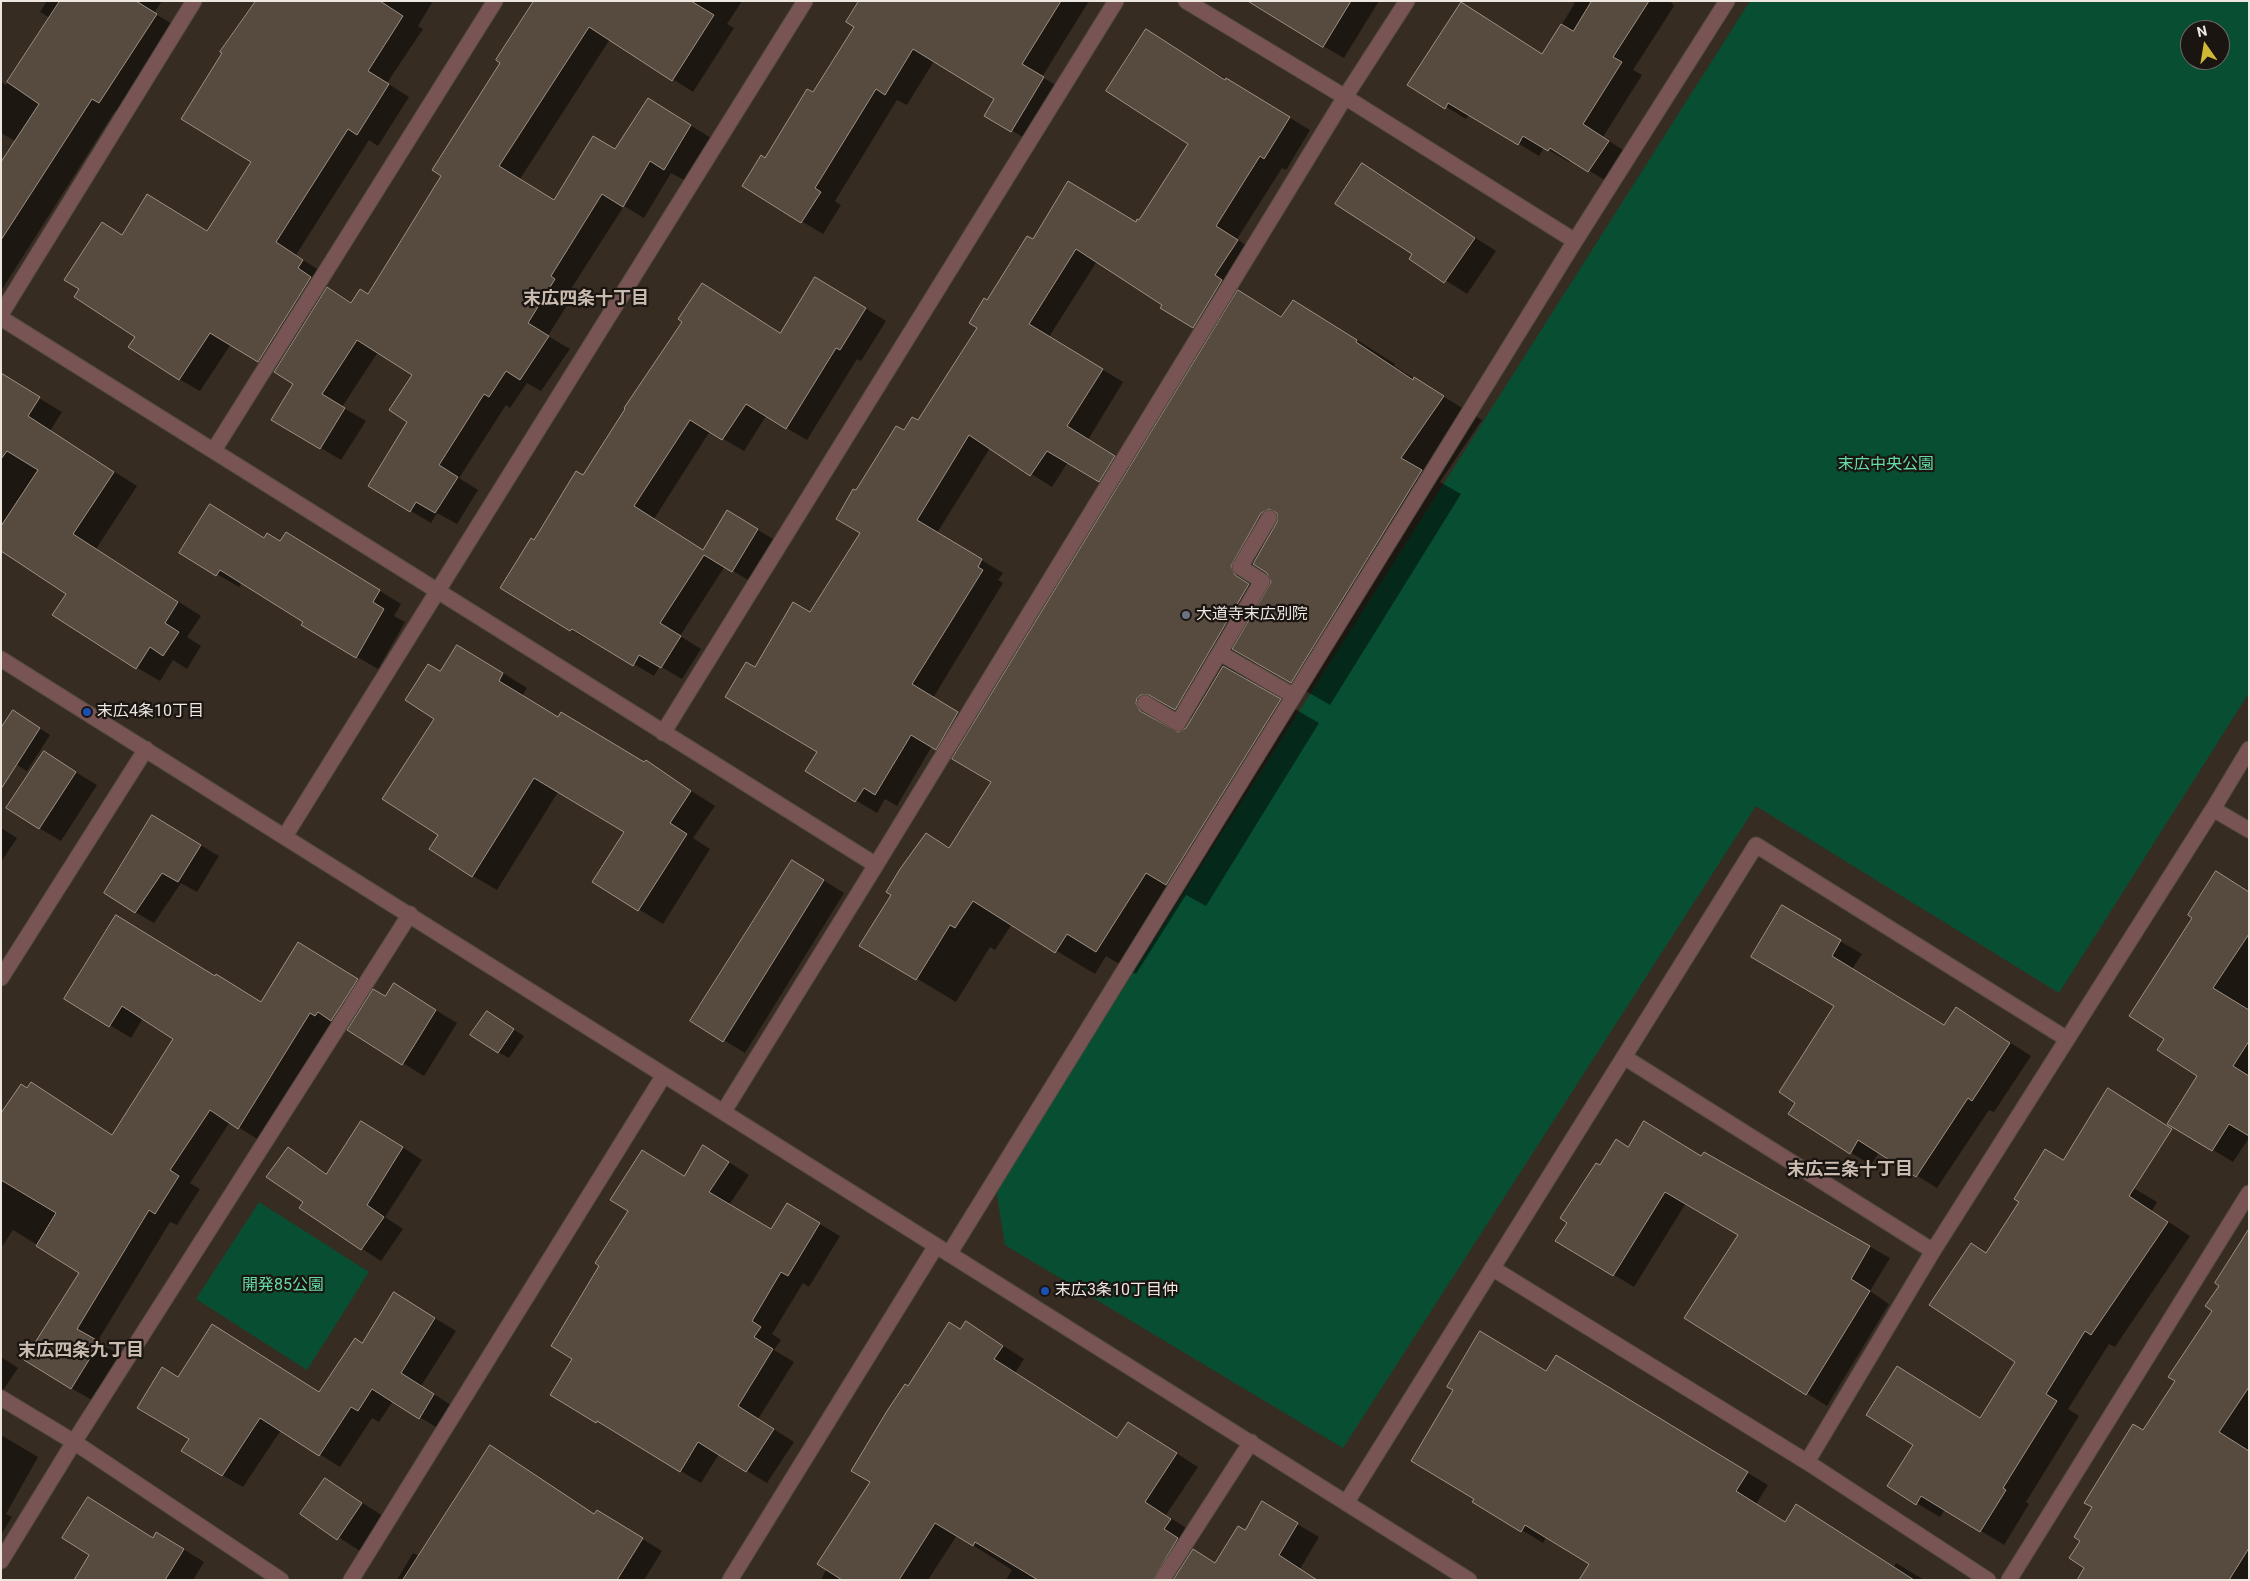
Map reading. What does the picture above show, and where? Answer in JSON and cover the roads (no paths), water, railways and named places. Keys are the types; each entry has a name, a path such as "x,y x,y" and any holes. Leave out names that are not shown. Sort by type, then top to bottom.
{"street":[{"path":"1,314 194,1"},
{"path":"214,450 495,1"},
{"path":"285,836 805,1"},
{"path":"663,733 1116,1"},
{"path":"1186,1 1345,97 1575,241"},
{"path":"724,1111 1345,97 1406,1"},
{"path":"730,1580 1294,696 1575,241 1726,1"},
{"path":"1,318 876,865"},
{"path":"1145,703 1178,723 1262,581 1240,568 1269,518"},
{"path":"1220,652 1294,696"},
{"path":"1,659 1470,1580"},
{"path":"1,978 146,749"},
{"path":"1807,1462 1933,1251 2249,749"},
{"path":"2213,809 2249,830"},
{"path":"1346,1502 1756,845 2067,1039"},
{"path":"1,1561 74,1442 410,914"},
{"path":"1624,1057 1933,1251"},
{"path":"351,1580 664,1075"},
{"path":"2009,1580 2249,1193"},
{"path":"1492,1268 1807,1462 1988,1580"},
{"path":"1,1398 74,1442 281,1580"},
{"path":"1162,1580 1250,1442"}],"place":[{"name":"大道寺末広別院","path":"1186,615"},
{"name":"末広4条10丁目","path":"87,712"},
{"name":"末広3条10丁目仲","path":"1045,1291"}],"district":[{"name":"末広四条十丁目","path":"586,299"},
{"name":"末広三条十丁目","path":"1850,1170"},
{"name":"末広四条九丁目","path":"81,1351"}],"park label":[{"name":"末広中央公園","path":"1886,465"},
{"name":"開発85公園","path":"283,1286"}]}
